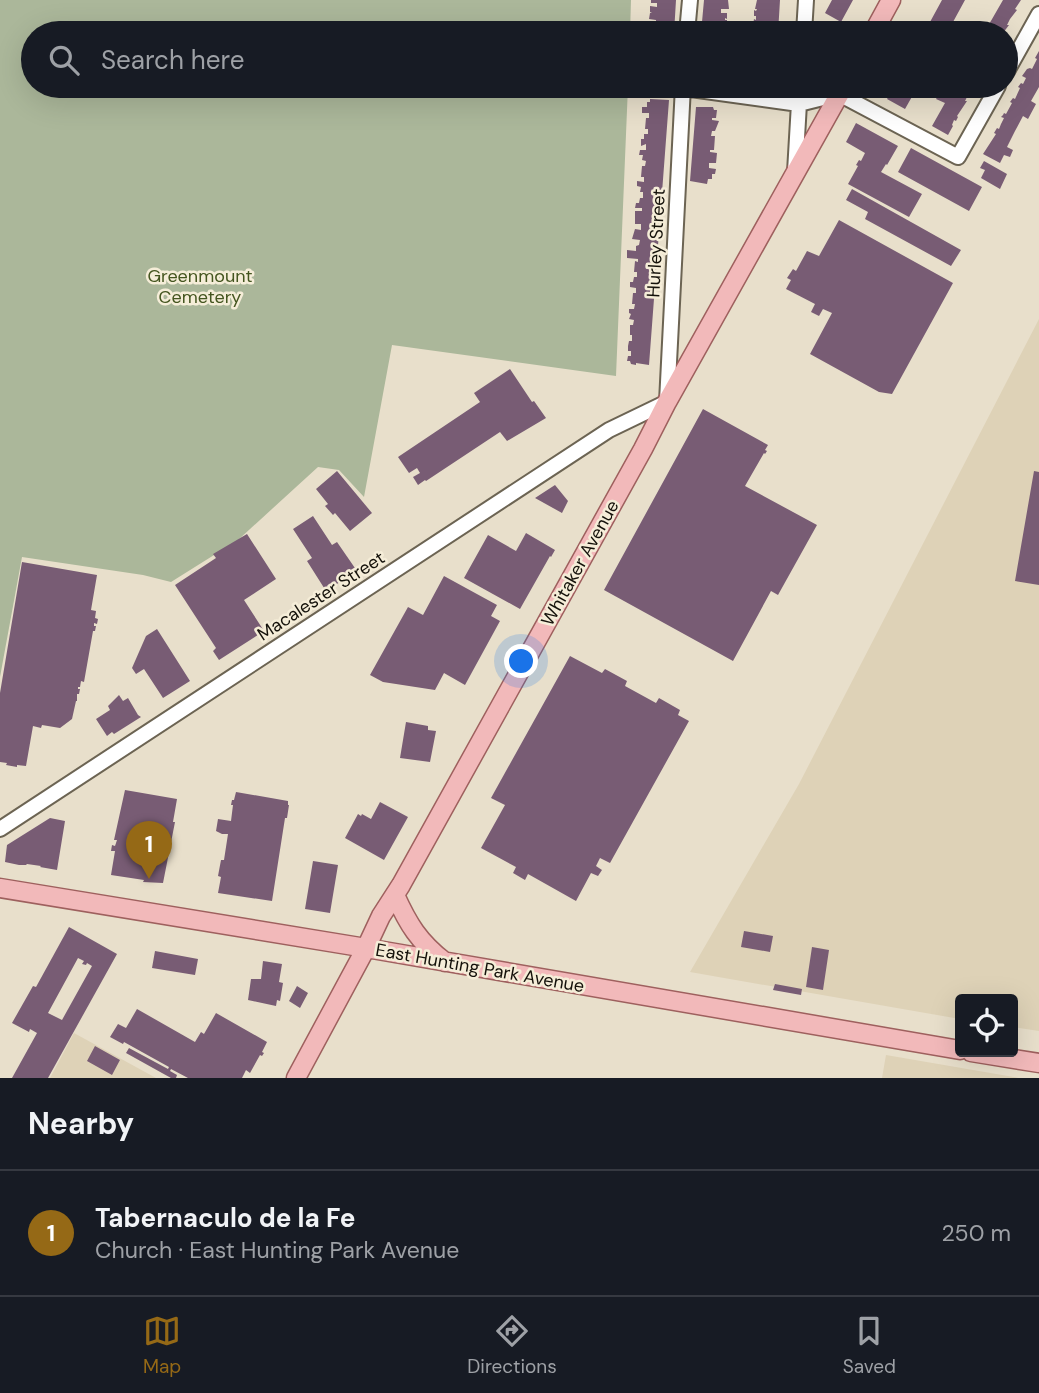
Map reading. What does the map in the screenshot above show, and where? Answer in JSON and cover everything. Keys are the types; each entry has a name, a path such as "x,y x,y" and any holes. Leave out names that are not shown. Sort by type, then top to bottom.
{"main road":[{"path":"880,21 891,0"},
{"name":"Whitaker Avenue","path":"296,1078 381,916 836,98"},
{"name":"East Hunting Park Avenue","path":"0,888 955,1049"},
{"path":"395,895 408,924 420,940 445,962"},
{"path":"1002,1057 1039,1063"}],"street":[{"path":"688,21 690,0"},
{"path":"805,21 806,0"},
{"path":"1018,52 1039,14"},
{"name":"Hurley Street","path":"667,402 678,98"},
{"path":"759,98 799,104 817,98"},
{"path":"794,173 799,98"},
{"path":"855,98 958,156 991,98"},
{"name":"Macalester Street","path":"0,830 610,429 667,402"}],"shaded area":[{"path":"1039,319 1039,1031 1018,1028 1018,994 955,994 955,1018 690,972 799,784"},
{"path":"74,1033 156,1078 50,1078"},
{"path":"886,1055 1019,1078 882,1078"}],"green space":[{"name":"Greenmount Cemetery","path":"0,0 631,0 630,21 21,21 21,98 628,98 616,376 392,345 364,497 339,470 318,467 238,540 171,582 143,575 22,557 0,677"}],"building":[{"path":"651,0 676,0 675,21 649,19 652,13 650,6 657,7 657,3 651,3"},
{"path":"704,0 728,0 729,9 721,9 721,13 727,13 727,21 702,21"},
{"path":"757,0 780,0 779,21 754,21 756,20"},
{"path":"832,0 853,0 842,21 825,13"},
{"path":"942,0 965,0 954,21 931,21"},
{"path":"1003,0 1021,0 1009,21 991,21"},
{"path":"1039,51 1039,87 1031,101 1036,104 1028,119 1023,116 1007,147 1013,150 1010,157 1004,155 1000,163 983,154 997,128 999,129 1004,118 1001,117 1006,114 1012,103 1010,102 1013,98 1018,98 1018,87 1026,78 1022,76 1027,69 1032,69 1037,59 1035,58"},
{"path":"888,98 911,98 905,109"},
{"path":"967,98 948,135 932,126 945,103 936,99"},
{"path":"650,99 669,100 649,365 636,365 627,361 628,356 631,356 631,351 628,351 629,341 632,341 630,325 633,325 634,320 629,319 629,309 634,309 633,293 636,293 636,288 630,287 630,282 637,277 637,272 634,272 635,261 638,262 638,259 627,258 627,250 636,251 640,240 632,239 635,229 641,230 641,224 635,224 635,211 642,211 642,208 635,208 640,198 643,198 637,181 644,182 644,177 641,177 642,166 645,166 646,161 642,160 643,155 639,155 640,150 646,150 646,144 641,146 641,139 644,139 644,134 648,134 648,129 645,129 649,113 642,113 642,107 647,107"},
{"path":"696,107 713,107 717,110 716,118 712,120 719,121 711,136 715,136 714,150 710,150 717,153 716,163 709,163 709,168 716,169 707,184 690,181"},
{"path":"856,123 898,146 881,172 922,194 909,217 848,184 858,166 856,165 865,153 846,142"},
{"path":"911,148 982,187 969,211 898,172"},
{"path":"984,161 1007,174 1000,189 981,178 985,170 980,168"},
{"path":"852,189 961,250 951,266 865,219 868,212 846,200"},
{"path":"839,220 953,283 892,394 879,392 810,354 832,313 823,309 819,316 811,312 815,304 786,289 791,280 787,278 793,269 796,271 807,251 819,256"},
{"path":"510,369 546,418 507,441 500,432 418,485 413,477 420,473 417,468 409,473 398,457 480,402 474,393"},
{"path":"703,409 768,445 745,486 817,525 778,595 771,591 733,661 604,590"},
{"path":"337,471 372,513 350,531 335,513 333,515 325,506 328,504 316,489"},
{"path":"1034,471 1039,472 1039,585 1015,581"},
{"path":"555,485 568,501 562,513 535,498"},
{"path":"313,516 332,545 337,542 357,571 326,591 307,561 312,558 293,529"},
{"path":"526,533 555,550 520,609 464,578 488,535 516,551"},
{"path":"247,534 276,579 244,600 264,631 219,660 213,651 216,648 175,585 216,558 213,554"},
{"path":"22,562 97,575 91,610 96,611 95,618 98,619 97,624 94,623 96,626 84,682 81,681 78,687 80,689 72,719 60,728 33,726 26,766 17,767 0,762 0,693"},
{"path":"444,576 497,605 491,616 500,621 465,685 444,673 435,690 383,682 370,675 408,607 423,615"},
{"path":"157,629 190,681 163,698 144,669 136,674 132,668 146,636"},
{"path":"570,656 602,673 605,669 627,681 625,686 656,703 659,698 680,710 678,715 689,721 610,863 600,858 596,866 602,870 598,876 591,873 576,901 528,874 525,880 513,873 516,867 481,848 505,805 491,798"},
{"path":"119,695 123,701 128,698 141,717 107,736 96,719 110,710 108,706"},
{"path":"406,722 428,726 428,730 436,731 430,762 400,758"},
{"path":"125,790 177,799 163,883 111,875 115,851 111,851 117,840 114,840"},
{"path":"236,792 288,801 272,901 218,893 221,877 218,876 221,860 224,860 228,834 216,831 218,819 231,821 231,805"},
{"path":"380,802 408,817 384,860 345,838 358,814 371,819"},
{"path":"50,818 65,821 57,870 5,862 7,845"},
{"path":"313,861 338,865 330,913 305,909"},
{"path":"69,927 117,954 48,1078 12,1078 37,1033 12,1023 33,986 36,987","holes":["78,958 84,961 82,964 92,966 62,1020 48,1013"]},
{"path":"744,931 773,936 770,952 741,947"},
{"path":"812,947 829,950 823,990 806,987"},
{"path":"155,951 198,959 195,975 152,968"},
{"path":"263,961 282,964 279,982 283,983 280,1001 277,1000 276,1006 248,1000 251,979 261,979"},
{"path":"775,984 802,989 801,995 773,990"},
{"path":"297,986 308,993 300,1008 289,1001"},
{"path":"137,1009 195,1042 201,1032 204,1034 216,1013 267,1042 262,1052 264,1053 260,1055 250,1073 246,1070 242,1078 188,1078 171,1069 170,1071 177,1075 176,1078 171,1078 126,1053 129,1048 168,1069 169,1067 110,1037 118,1024 126,1028"},
{"path":"95,1046 120,1060 112,1075 87,1061"}],"place":[{"name":"Tabernaculo de la Fe","path":"149,879"}]}
